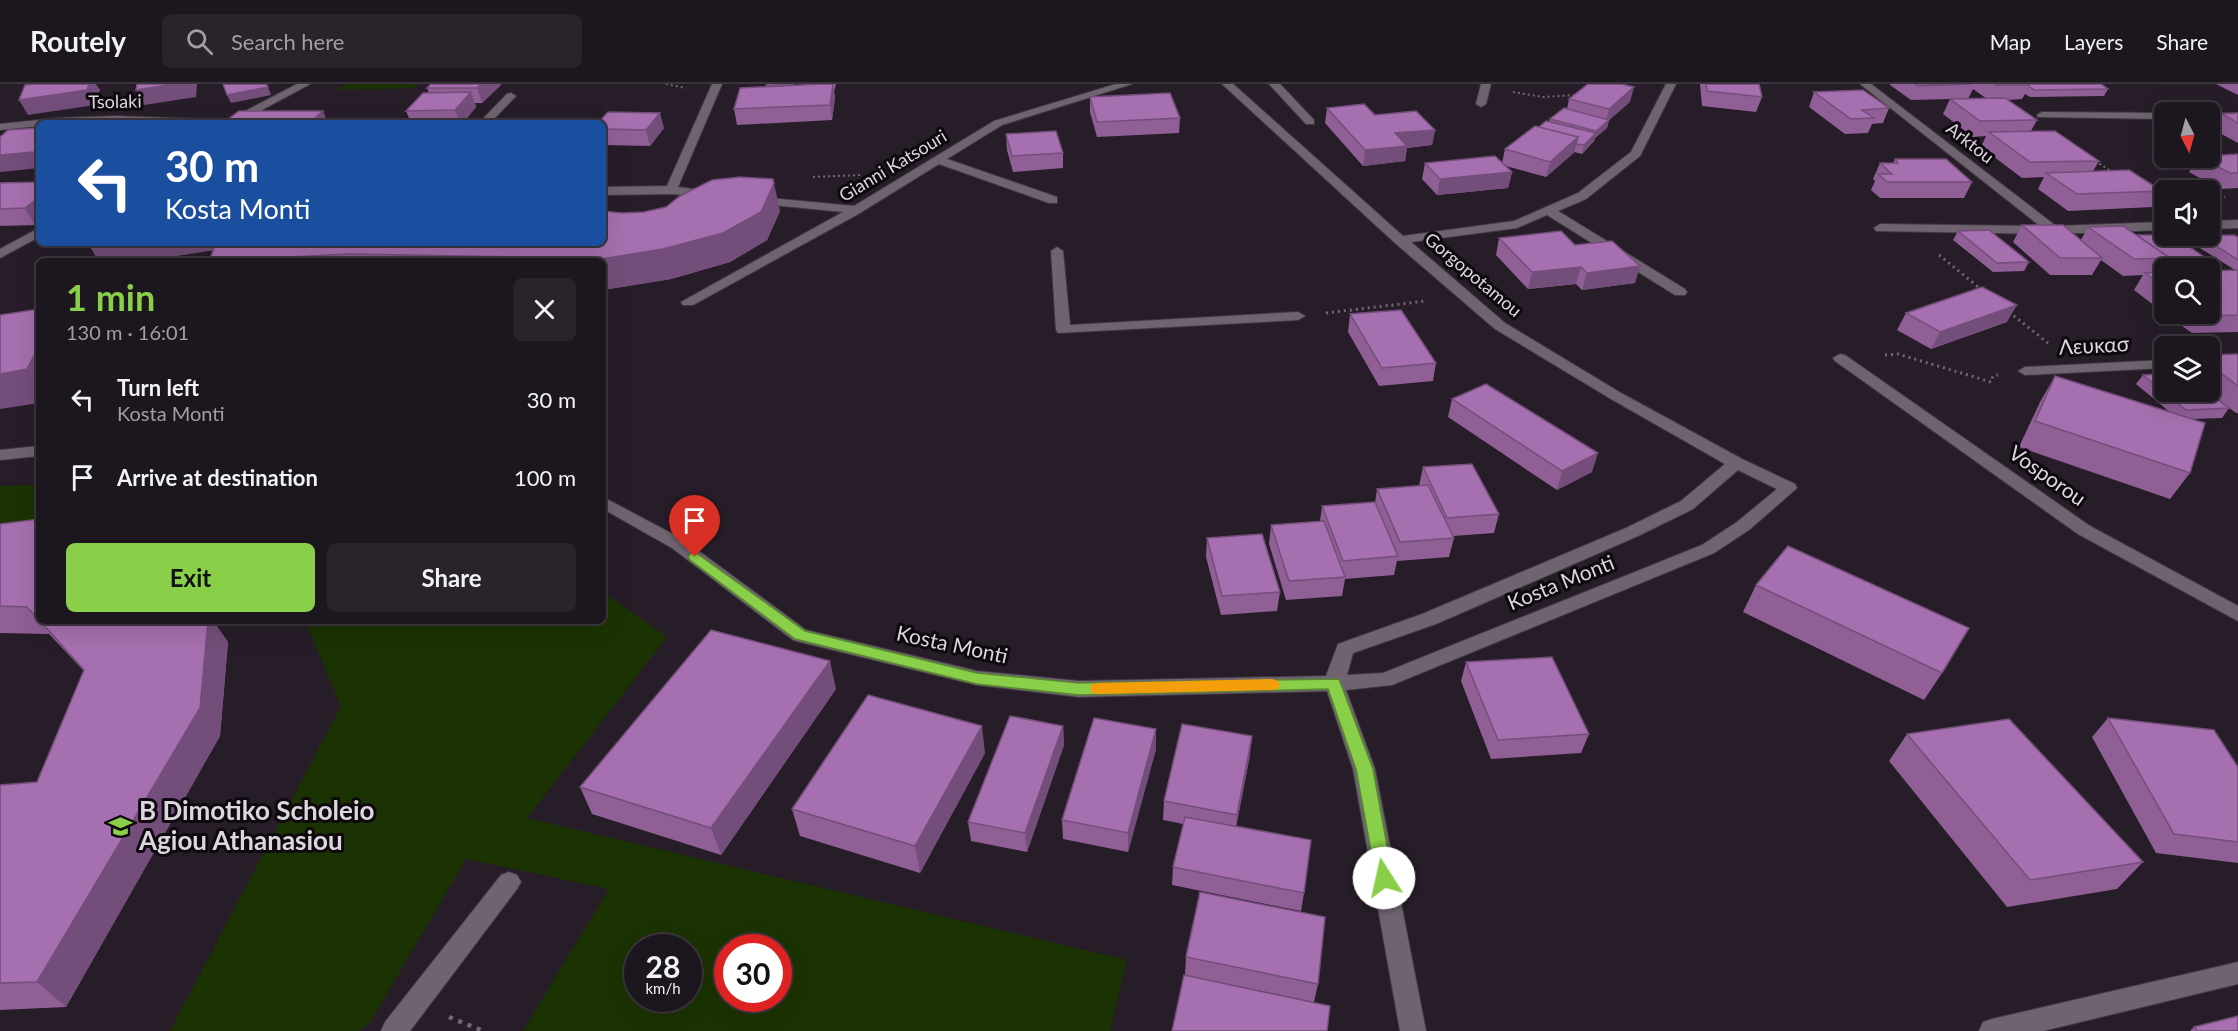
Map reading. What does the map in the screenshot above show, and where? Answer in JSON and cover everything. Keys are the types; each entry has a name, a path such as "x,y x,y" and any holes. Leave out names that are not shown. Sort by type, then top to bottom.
{"street":[{"path":"237,120 305,84"},
{"path":"671,190 717,84"},
{"name":"Gianni Katsouri","path":"688,302 856,210 998,123 1126,84"},
{"name":"Gorgopotamou","path":"1227,84 1400,240 1500,326 1616,396 1736,463 1789,488"},
{"path":"1274,84 1310,122"},
{"path":"1400,240 1517,224 1582,196 1636,154 1671,84"},
{"name":"Arktou","path":"1865,84 2053,230"},
{"path":"1481,104 1486,86"},
{"path":"487,120 511,96"},
{"path":"2042,115 2154,116"},
{"path":"2220,116 2238,116"},
{"name":"Tsolaki","path":"68,120 137,117 184,120"},
{"name":"Tsolaki","path":"0,127 36,122"},
{"path":"937,160 1053,200"},
{"path":"606,192 671,190 856,210"},
{"path":"1549,210 1680,292"},
{"path":"2220,225 2238,224"},
{"path":"1880,228 2053,230 2154,226"},
{"path":"0,254 36,234"},
{"path":"1057,251 1063,330 1299,316"},
{"name":"Vosporou","path":"1840,358 2084,530 2238,614"},
{"name":"Λευκασ","path":"2025,370 2154,364"},
{"path":"0,455 36,451"},
{"name":"Kosta Monti","path":"1334,683 1345,649 1429,619 1632,532 1687,505 1736,463"},
{"name":"Kosta Monti","path":"606,504 678,544 800,635 977,678 1079,689 1385,680 1708,549 1743,526 1789,488"},
{"path":"1334,683 1364,769 1413,1031"},
{"path":"394,1031 509,882"},
{"path":"1992,1031 2238,973"}],"path":[{"path":"1486,86 1543,97 1577,95"},
{"path":"2094,159 2120,176"},
{"path":"2140,183 2154,185"},
{"path":"1906,228 1988,294"},
{"path":"1299,316 1394,305"},
{"path":"2006,309 2078,368"},
{"path":"1840,358 1898,354 1990,382 1993,376 2025,370"}],"green space":[{"path":"345,84 418,84 414,88 336,90"},
{"path":"36,485 36,526 0,525 0,486"},
{"path":"606,594 667,637 527,818 1127,960 1110,1031 523,1031 609,889 466,859 369,1024 358,1031 170,1031 341,706 306,624 606,624"}],"building":[{"path":"89,84 87,90 19,100 25,85"},
{"path":"137,84 175,84 136,90"},
{"path":"223,84 266,84 268,87 227,95"},
{"path":"431,84 481,84 477,88 427,88"},
{"path":"767,84 792,84 792,85 766,86"},
{"path":"833,84 830,105 734,109 740,88"},
{"path":"1588,84 1621,84 1634,87 1609,109 1569,99"},
{"path":"1706,84 1759,84 1762,97 1707,91"},
{"path":"1915,84 1972,84 1917,86"},
{"path":"1994,84 2029,84 2029,85 1996,85"},
{"path":"2029,84 2101,84 2108,89 2034,90"},
{"path":"1863,90 1889,108 1862,110 1874,118 1851,119 1814,92"},
{"path":"471,92 455,110 406,111 423,93"},
{"path":"1170,93 1180,118 1097,122 1090,97"},
{"path":"2005,98 2037,120 1980,121 1950,99"},
{"path":"1364,104 1375,115 1416,111 1435,130 1395,133 1407,146 1365,150 1327,108"},
{"path":"1564,108 1609,120 1596,131 1550,119"},
{"path":"239,111 323,111 312,120 227,120"},
{"path":"608,112 660,113 646,130 606,129 606,120 601,120"},
{"path":"2238,113 2238,123 2222,114"},
{"path":"1546,121 1596,133 1584,145 1576,144 1578,137 1539,127"},
{"path":"1535,126 1578,137 1550,162 1505,149"},
{"path":"36,128 36,150 0,155 0,137 8,130"},
{"path":"1056,131 1063,153 1012,156 1006,134"},
{"path":"2055,131 2099,161 2030,162 1989,132"},
{"path":"2238,154 2238,173 2230,173 2220,168 2220,155"},
{"path":"1495,156 1512,172 1440,179 1425,163"},
{"path":"1895,159 1946,159 1972,182 1887,182 1878,174 1892,174 1880,163 1898,163"},
{"path":"2129,170 2154,186 2154,191 2077,194 2046,173"},
{"path":"740,177 773,179 774,183 761,212 723,233 663,249 606,258 348,254 210,258 215,246 606,246 606,211 644,212 666,207 680,196 712,180"},
{"path":"36,182 36,199 25,208 0,209 0,183"},
{"path":"2022,225 2063,225 2102,258 2060,258"},
{"path":"2123,226 2170,258 2134,259 2088,227"},
{"path":"1989,230 2029,262 1997,263 1958,231"},
{"path":"1561,231 1575,245 1612,241 1640,266 1587,273 1581,267 1532,272 1499,238"},
{"path":"2137,235 2154,235 2154,246 2188,246 2206,258 2170,258"},
{"path":"2220,235 2238,237 2238,260 2216,246 2220,246"},
{"path":"2220,271 2238,271 2238,315 2220,316"},
{"path":"2145,273 2154,273 2154,280"},
{"path":"1982,287 2017,305 1940,332 1906,313"},
{"path":"36,309 36,352 27,369 0,374 0,315"},
{"path":"1401,310 1436,363 1382,368 1350,314"},
{"path":"2220,355 2238,355 2238,386 2220,372"},
{"path":"2154,374 2154,384 2143,375"},
{"path":"2055,376 2205,423 2190,473 2035,421"},
{"path":"1486,384 1598,453 1562,471 1452,399"},
{"path":"2220,401 2229,408 2186,410 2176,402"},
{"path":"1472,464 1499,514 1447,518 1423,467"},
{"path":"1428,485 1454,538 1400,542 1377,489"},
{"path":"1375,502 1398,556 1343,561 1322,506"},
{"path":"36,519 36,617 27,607 0,606 0,524"},
{"path":"1324,521 1345,577 1289,581 1271,525"},
{"path":"1262,534 1280,592 1222,596 1207,538"},
{"path":"1788,546 1969,628 1942,673 1756,585"},
{"path":"43,624 208,624 200,708 37,982 0,983 0,785 37,782 84,670"},
{"path":"711,630 830,661 711,828 580,787"},
{"path":"1552,657 1589,734 1498,740 1466,662"},
{"path":"868,695 982,726 915,846 792,809"},
{"path":"1010,716 1063,726 1025,833 968,822"},
{"path":"1094,718 1156,729 1128,833 1062,820"},
{"path":"2108,718 2214,730 2238,767 2238,842 2174,834"},
{"path":"2009,719 2143,862 2030,880 1907,734"},
{"path":"1182,724 1252,736 1237,815 1164,801"},
{"path":"1185,817 1311,840 1304,893 1173,867"},
{"path":"1200,892 1325,917 1318,984 1186,957"},
{"path":"1184,975 1330,1006 1327,1031 1172,1031"},
{"path":"2238,1016 2238,1031 2198,1031 2194,1027"}],"slow traffic":[{"path":"1098,688 1272,685"}],"place":[{"name":"B Dimotiko Scholeio Agiou Athanasiou","path":"121,826"}],"route":[{"path":"695,557 800,635 977,678 1079,689 1334,683 1364,769 1384,878"}]}
